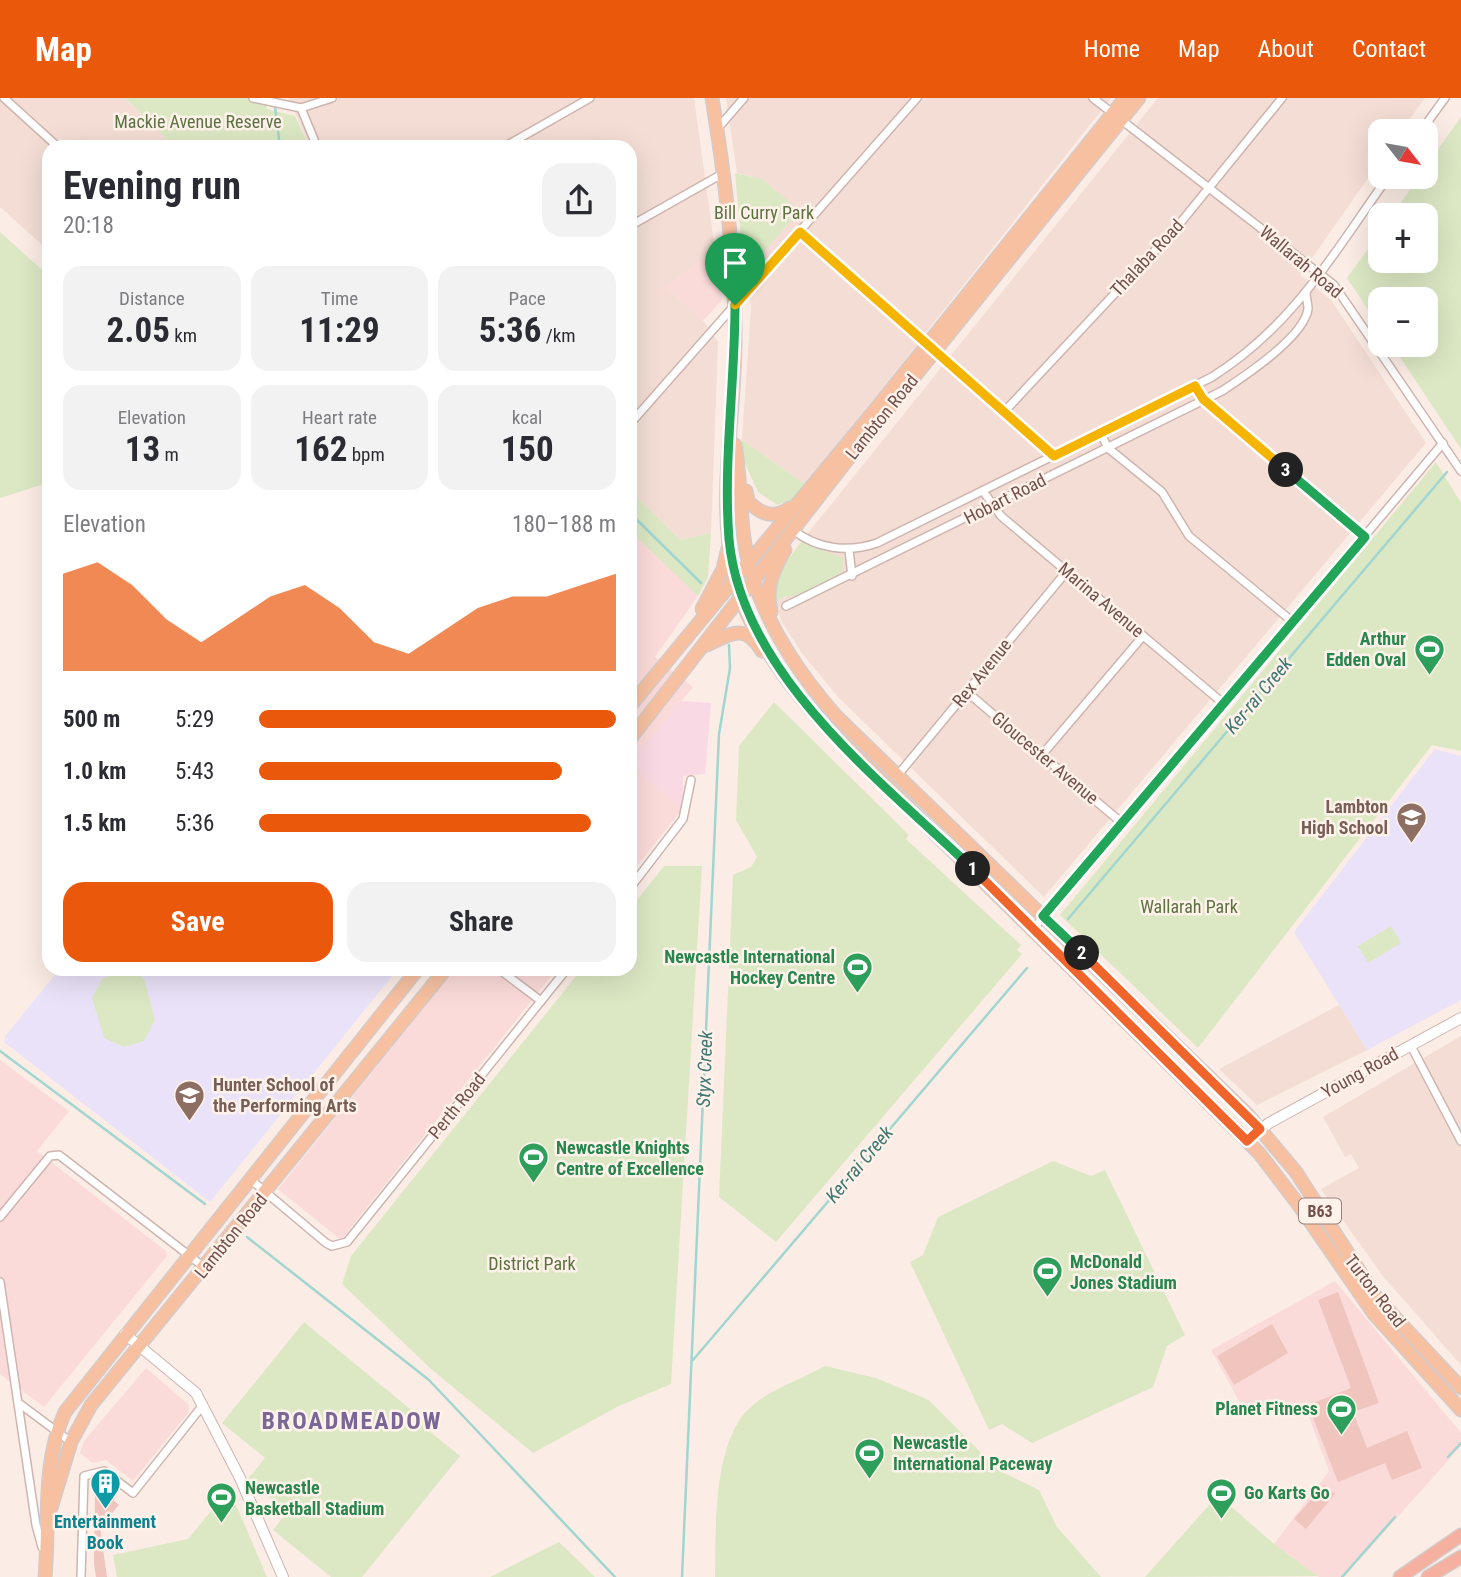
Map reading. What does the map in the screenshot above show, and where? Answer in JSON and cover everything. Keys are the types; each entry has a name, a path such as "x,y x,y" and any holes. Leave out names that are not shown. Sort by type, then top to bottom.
{"highway":[{"path":"1400,1577 1461,1534"},
{"path":"1428,1577 1461,1557"}],"main road":[{"name":"B63","path":"712,98 735,305 732,428 727,480 729,541 735,579 741,595"},
{"name":"Lambton Road","path":"1117,116 1125,98"},
{"name":"Lambton Road","path":"637,730 932,347 1117,116 1139,98"},
{"name":"Lambton Road","path":"637,697 932,347"},
{"name":"B63","path":"732,428 740,476 748,563"},
{"path":"740,476 748,501 765,514 783,513 801,500"},
{"path":"773,629 769,602 771,575 788,546 793,530"},
{"path":"698,622 726,562 729,541"},
{"name":"Turton Road","path":"748,563 773,629 815,693 897,776 1213,1080 1260,1129 1296,1172 1376,1297 1461,1388"},
{"name":"Turton Road","path":"741,595 763,640 787,678 827,727 1034,928 1247,1141 1276,1173 1374,1314 1461,1410"},
{"path":"701,648 726,634 745,634 757,643 777,674 787,678"},
{"name":"Lambton Road","path":"45,1577 47,1477 57,1433 77,1394 412,976"},
{"name":"Lambton Road","path":"48,1518 71,1442 91,1405 440,976"}],"street":[{"path":"4,98 50,140"},
{"path":"253,98 301,108 332,98"},
{"path":"516,140 590,98"},
{"path":"717,129 744,98"},
{"path":"637,416 917,98"},
{"name":"Wallarah Road","path":"1093,98 1320,273 1347,300 1461,471"},
{"name":"Thalaba Road","path":"1004,412 1177,227 1282,98"},
{"path":"1430,119 1445,98"},
{"path":"301,108 314,140"},
{"path":"637,222 722,174"},
{"name":"Hobart Road","path":"793,530 805,539 849,550 891,538 1195,386 1258,344 1286,318 1380,189"},
{"path":"800,232 1054,456"},
{"name":"Hobart Road","path":"786,606 852,576 1108,448 1243,377 1297,331 1308,309 1306,292"},
{"path":"1195,386 1203,399 1365,537"},
{"path":"1100,432 1108,448 1162,492 1189,536 1293,622"},
{"path":"1034,928 1443,443"},
{"name":"Marina Avenue","path":"983,491 992,506 1224,705"},
{"path":"849,550 852,576"},
{"name":"Rex Avenue","path":"897,776 1067,571"},
{"path":"1041,755 1143,636"},
{"name":"Gloucester Avenue","path":"968,693 1122,823"},
{"path":"637,879 683,819 691,780"},
{"path":"508,976 541,1001"},
{"name":"Perth Road","path":"265,1193 326,1243 332,1246 347,1242 561,976"},
{"name":"Young Road","path":"1247,1141 1260,1129 1461,1018"},
{"path":"1410,1046 1461,1141"},
{"path":"0,1217 54,1154 66,1158 205,1268"},
{"path":"249,1179 265,1193"},
{"path":"0,1282 34,1513 46,1560"},
{"path":"125,1334 183,1381 204,1405 240,1478 283,1577"},
{"path":"20,1404 71,1442"},
{"path":"81,1577 84,1476 104,1471 134,1493 204,1405"}],"shaded area":[{"path":"0,98 125,98 168,140 42,140 42,245 0,207"},
{"path":"289,98 694,98 715,250 666,287 703,321 718,342 711,533 680,540 637,497 637,140 307,140"},
{"path":"726,98 1111,98 806,485 742,440 751,308 747,270 753,266 762,179 737,173"},
{"path":"1158,98 1425,98 1410,119 1368,119 1368,178 1300,275 1331,300 1426,443 1044,897 839,698 801,652 782,622 775,603 789,595 827,551 801,542"},
{"path":"715,250 722,300 703,321 666,287"},
{"path":"637,537 698,596 655,657 693,687 637,756"},
{"path":"681,701 711,703 705,774 683,776 683,808 637,771 637,756"},
{"name":"Lambton High School","path":"1435,749 1461,756 1461,1000 1367,1050 1294,932"},
{"path":"637,771 683,808 637,866"},
{"name":"Hunter School of the Performing Arts","path":"54,976 392,976 210,1202 4,1042 6,1035"},
{"path":"449,976 551,976 341,1240 278,1189"},
{"path":"1339,1005 1367,1050 1257,1105 1219,1069"},
{"path":"1461,1036 1461,1365 1382,1275 1321,1189 1359,1168 1351,1154 1345,1157 1323,1117"},
{"path":"0,1060 69,1111 37,1151 166,1251 167,1256 44,1407 0,1374"},
{"path":"1335,1281 1461,1433 1461,1446 1344,1577 1319,1577 1274,1544 1329,1471 1306,1409 1245,1412 1211,1350"},
{"path":"146,1368 189,1405 188,1413 133,1481 106,1460 93,1463 80,1453 84,1441"}],"green space":[{"name":"Mackie Avenue Reserve","path":"125,98 266,98 267,109 295,116 307,140 168,140"},
{"path":"1461,117 1461,449 1400,357 1438,357 1438,287 1368,287 1368,310 1347,278 1368,249 1368,273 1438,273 1438,203 1401,203 1410,189 1438,189 1438,149"},
{"name":"Bill Curry Park","path":"735,173 762,179 800,211 747,270 744,270"},
{"path":"0,232 42,270 42,486 0,498"},
{"path":"742,440 806,485 800,497 777,505 758,492 741,455"},
{"name":"Wallarah Park","path":"1436,462 1461,503 1461,751 1432,745 1198,1048 1060,915"},
{"path":"637,497 680,540 711,533 708,577 698,596 637,538"},
{"path":"801,542 843,558 842,574 800,596 786,596 775,603 777,575"},
{"name":"Newcastle International Hockey Centre","path":"774,702 909,835 906,839 1021,945 1017,950 1022,954 776,1242 719,1197 733,875 751,867 757,857 736,820 739,746"},
{"name":"District Park","path":"664,866 702,866 671,1384 619,1406 533,1453 431,1369 342,1284 351,1256 576,976 637,976 637,900"},
{"path":"1391,926 1401,943 1368,963 1358,946"},
{"path":"103,978 144,978 155,1020 144,1041 124,1047 104,1038 92,998"},
{"name":"McDonald Jones Stadium","path":"1053,1161 1091,1176 1105,1170 1185,1335 1167,1346 1153,1387 1032,1443 1002,1424 989,1430 910,1262 923,1255 938,1217"},
{"path":"304,1322 426,1422 423,1426 460,1456 362,1577 331,1577 273,1530 287,1512 248,1479 265,1458 222,1423"},
{"name":"Newcastle International Paceway","path":"825,1366 876,1378 929,1400 998,1470 1039,1490 1057,1527 1101,1577 715,1577 719,1484 730,1438 740,1419 754,1404 779,1388"},
{"name":"Go Karts Go","path":"1218,1495 1274,1544 1318,1576 1145,1577"},
{"name":"Newcastle Basketball Stadium","path":"234,1500 267,1577 117,1577 113,1555 188,1539 211,1511"},
{"path":"559,1542 595,1577 490,1577"}],"building":[{"path":"1338,1292 1379,1403 1353,1412 1367,1448 1407,1431 1422,1468 1392,1480 1385,1463 1338,1482 1308,1405 1351,1388 1318,1300"},
{"path":"1272,1324 1288,1353 1234,1385 1217,1356"},
{"path":"1324,1485 1335,1494 1306,1529 1294,1519"},
{"path":"101,1490 119,1505 106,1520 99,1520 107,1577 96,1577 94,1564 95,1494"}],"waterway":[{"name":"Styx Creek","path":"274,98 279,140"},
{"name":"Ker-rai Creek","path":"1068,919 1447,472"},
{"name":"Styx Creek","path":"637,520 701,583"},
{"name":"Styx Creek","path":"682,1577 719,734 730,668 729,645"},
{"name":"Ker-rai Creek","path":"693,1360 1027,968"},
{"path":"0,1051 205,1204"},
{"path":"247,1237 429,1380 615,1577"},
{"path":"1448,1457 1461,1443"},
{"path":"1342,1577 1395,1517"}],"place":[{"name":"Arthur Edden Oval","path":"1429,676"},
{"name":"Lambton High School","path":"1411,844"},
{"name":"Newcastle International Hockey Centre","path":"858,994"},
{"name":"Hunter School of the Performing Arts","path":"190,1122"},
{"name":"Newcastle Knights Centre of Excellence","path":"533,1185"},
{"name":"McDonald Jones Stadium","path":"1047,1299"},
{"name":"Planet Fitness","path":"1341,1436"},
{"name":"Newcastle International Paceway","path":"870,1480"},
{"name":"Entertainment Book","path":"105,1511"},
{"name":"Go Karts Go","path":"1221,1520"},
{"name":"Newcastle Basketball Stadium","path":"222,1525"}],"district":[{"name":"BROADMEADOW","path":"352,1421"}],"route":[{"path":"800,232 1054,456 1195,386 1203,399 1365,537 1043,916 1248,1115 1260,1129 1247,1141 1034,928 827,727 803,702 763,640 735,579 729,541 727,480 732,428 735,305 800,232"}]}
